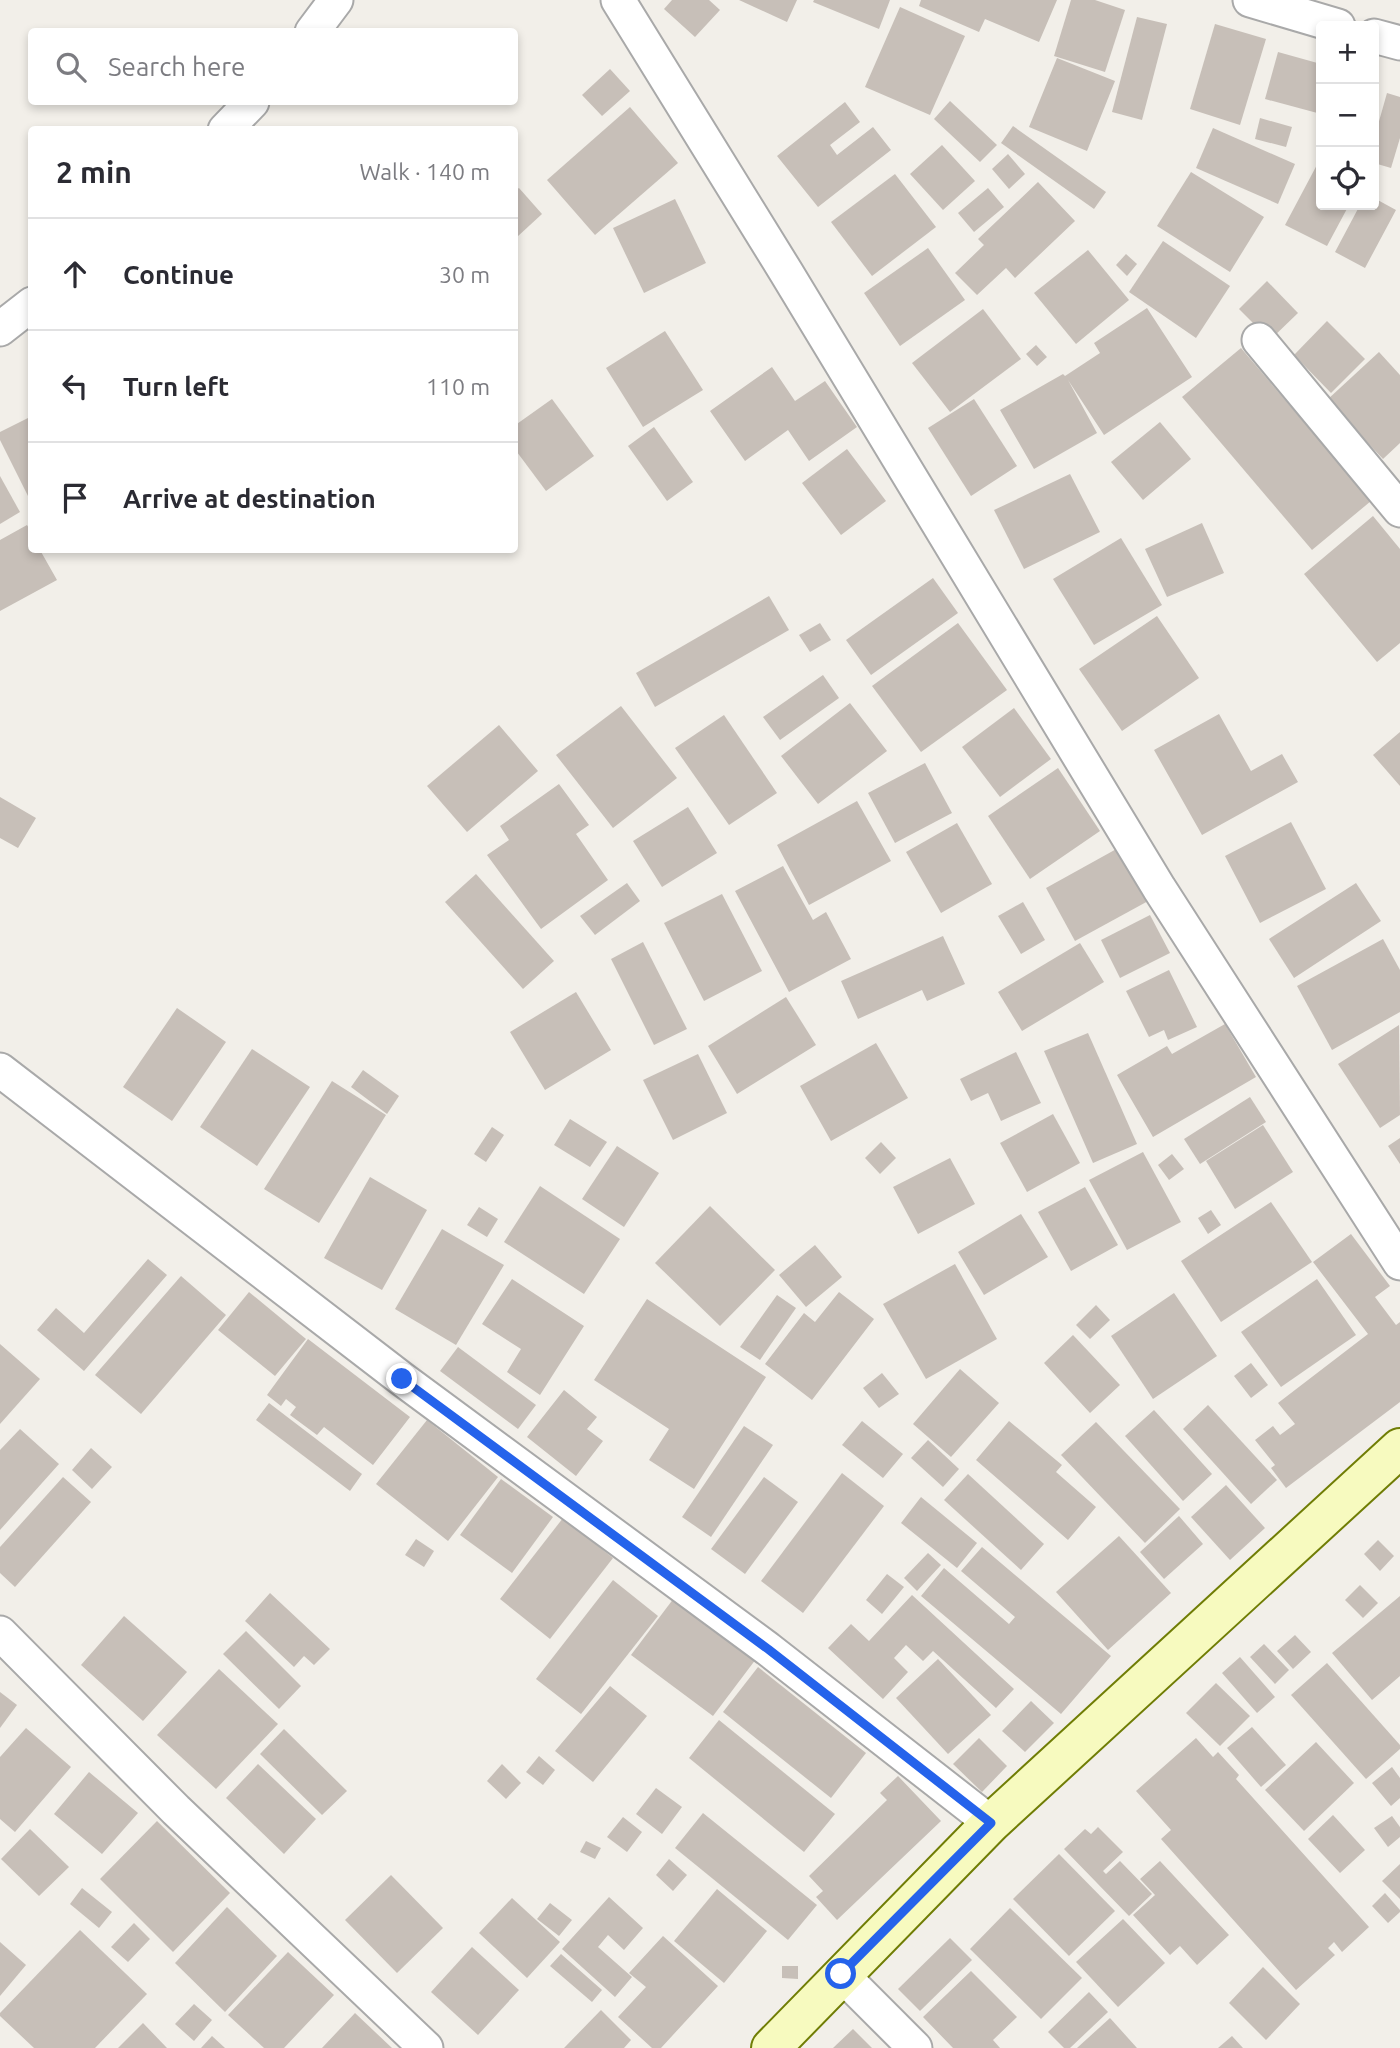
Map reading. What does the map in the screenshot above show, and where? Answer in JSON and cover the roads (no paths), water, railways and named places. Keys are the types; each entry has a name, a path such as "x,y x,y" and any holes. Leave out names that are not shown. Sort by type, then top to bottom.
{"main road":[{"path":"771,2048 991,1823 1400,1448"}],"street":[{"path":"315,28 336,0"},
{"path":"618,0 1159,887 1400,1263"},
{"path":"1250,0 1321,21"},
{"path":"1379,37 1400,43"},
{"path":"229,126 249,105"},
{"path":"0,329 28,307"},
{"path":"1259,340 1400,510"},
{"path":"0,1070 402,1379 768,1649 991,1823"},
{"path":"0,1633 176,1810 426,2048"},
{"path":"841,1974 915,2048"}]}
